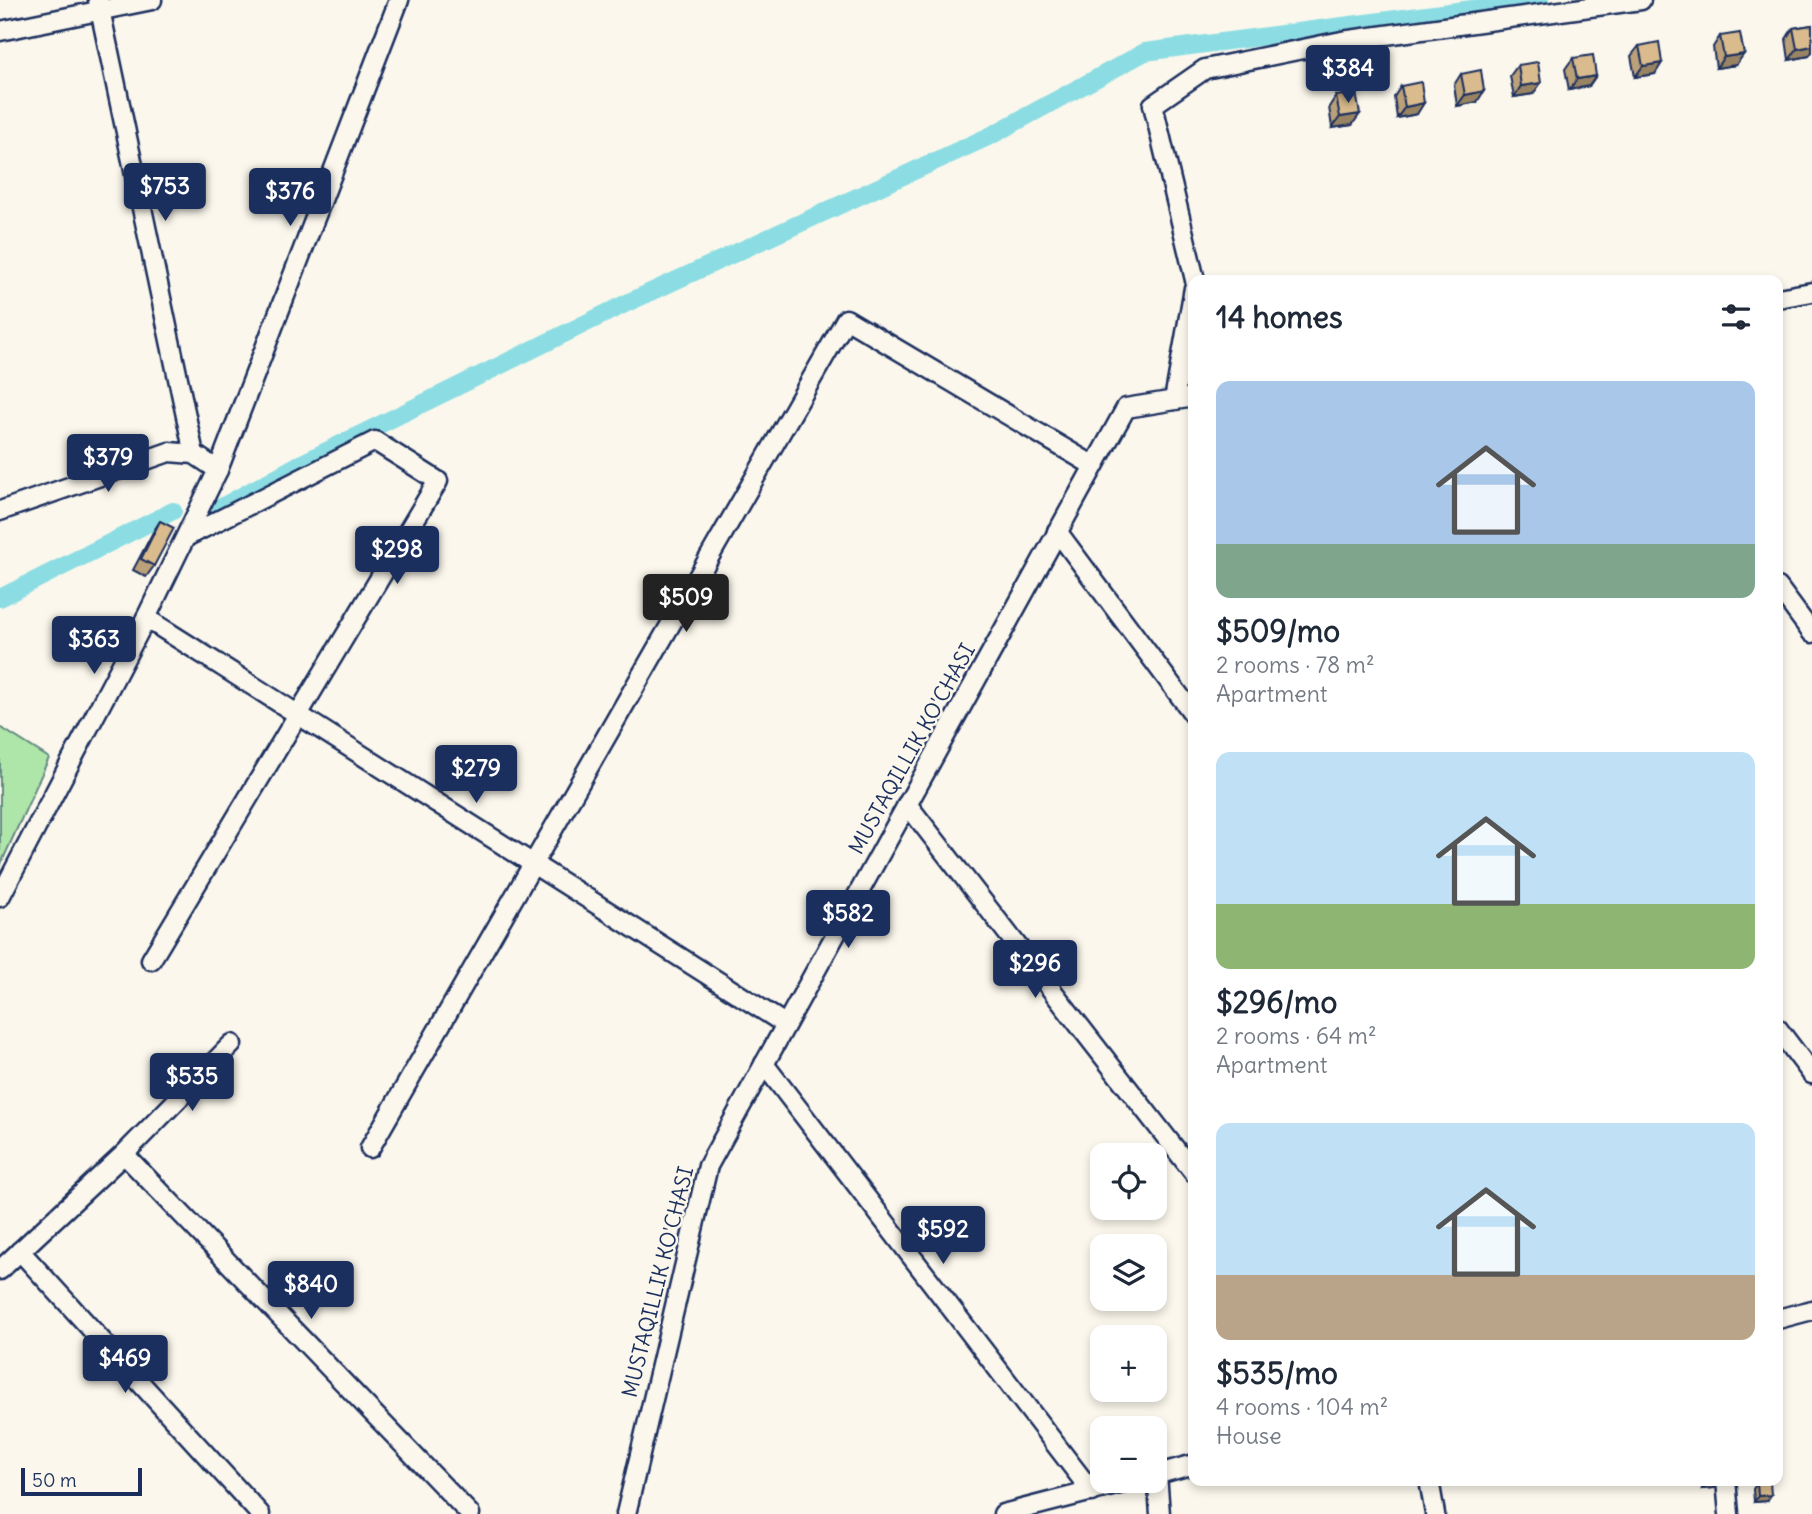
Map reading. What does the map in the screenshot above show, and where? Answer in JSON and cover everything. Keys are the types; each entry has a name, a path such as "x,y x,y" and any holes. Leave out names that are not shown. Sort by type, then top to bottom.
{"street":[{"path":"0,31 99,6 152,0"},
{"path":"383,0 389,25"},
{"path":"0,898 146,618 218,471 399,0"},
{"path":"1194,275 1153,105 1205,69 1342,41 1641,0"},
{"path":"99,6 194,454"},
{"path":"1783,297 1812,292"},
{"path":"370,1148 846,318 1094,466"},
{"path":"1188,322 1174,400 1188,398"},
{"name":"MUSTAQILLIK KO'CHASI","path":"626,1514 708,1166 1126,408 1174,400"},
{"path":"151,960 438,481 375,441 186,537"},
{"path":"0,511 169,452 194,454 218,471"},
{"path":"1057,531 1188,707"},
{"path":"1783,594 1812,633"},
{"path":"146,618 785,1024"},
{"path":"907,804 1188,1165"},
{"path":"1783,1035 1812,1074"},
{"path":"0,1270 124,1154 232,1044"},
{"path":"764,1063 1090,1491"},
{"path":"124,1154 470,1514"},
{"path":"20,1251 260,1514"},
{"path":"1783,1317 1812,1310"},
{"path":"1167,1472 1188,1466"},
{"path":"1430,1486 1435,1514"},
{"path":"1727,1486 1729,1514"},
{"path":"1003,1514 1090,1492"},
{"path":"1158,1493 1160,1514"}],"green space":[{"path":"0,727 49,758 0,866"}],"building":[{"path":"1812,25 1812,46 1797,49 1793,28"},
{"path":"1740,33 1744,54 1724,57 1720,36"},
{"path":"1659,42 1662,63 1643,66 1639,46"},
{"path":"1593,55 1596,76 1577,79 1573,58"},
{"path":"1538,62 1541,83 1521,86 1518,65"},
{"path":"1481,70 1484,91 1465,95 1461,74"},
{"path":"1421,82 1424,103 1405,107 1401,86"},
{"path":"1356,93 1360,114 1340,117 1336,96"},
{"path":"160,521 174,528 154,566 141,559"},
{"path":"1757,1486 1770,1486 1771,1495 1758,1496"}],"waterway":[{"path":"220,508 300,464 629,302 992,135 1145,52 1540,0"},
{"path":"0,598 173,511"}]}
